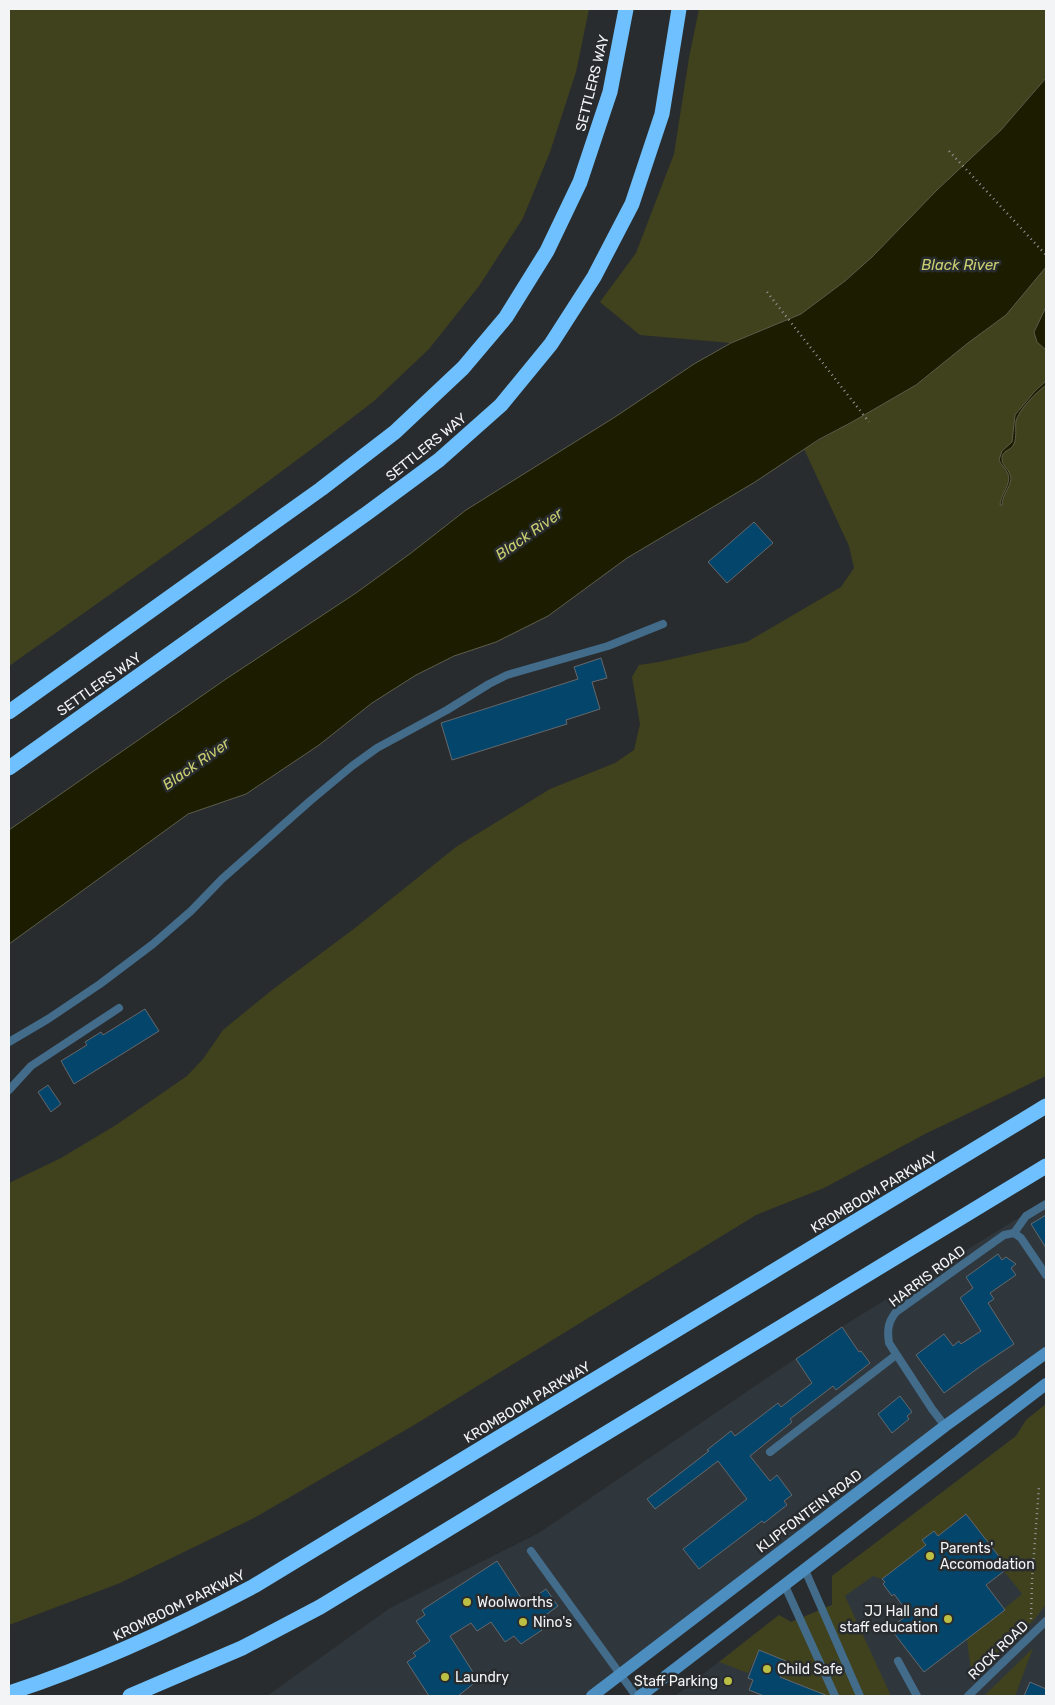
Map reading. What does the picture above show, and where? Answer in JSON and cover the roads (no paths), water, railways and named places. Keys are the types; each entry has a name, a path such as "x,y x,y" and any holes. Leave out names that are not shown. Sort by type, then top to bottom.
{"highway":[{"name":"SETTLERS WAY","path":"9,712 321,490 395,432 463,368 506,317 547,251 580,182 610,92 626,9"},
{"name":"SETTLERS WAY","path":"9,768 366,514 439,460 501,405 556,335 594,277 632,204 662,114 679,9"},
{"name":"KROMBOOM PARKWAY","path":"9,1693 73,1671 139,1644 254,1586 1046,1106"},
{"path":"130,1696 234,1652 320,1607 1046,1166"}],"main road":[{"name":"KLIPFONTEIN ROAD","path":"592,1696 946,1426 1046,1353"},
{"path":"640,1696 1046,1384"}],"lane":[{"path":"9,1042 92,989 153,944 191,911 222,879 310,801 377,748 447,710 507,674 608,646 664,624"},
{"path":"9,1090 31,1066 119,1008"},
{"path":"1046,1204 1026,1216 1014,1233 1021,1238 1046,1275"},
{"name":"HARRIS ROAD","path":"946,1426 932,1409 889,1343 887,1332 889,1321 896,1312 1004,1234 1014,1233"},
{"path":"770,1452 896,1355"},
{"path":"531,1551 636,1696"},
{"path":"805,1570 860,1696"},
{"path":"785,1586 835,1696"},
{"name":"ROCK ROAD","path":"968,1696 1046,1621"},
{"path":"898,1661 917,1696"}],"water":[{"name":"Black River","path":"1046,78 1046,267 1006,315 916,385 818,440 755,482 627,558 548,616 496,642 454,656 416,675 372,703 319,745 246,794 188,814 9,944 9,830 226,679 356,593 466,510 615,417 694,364 731,343 801,314 845,281 872,257 937,190 1001,130"},
{"path":"1046,307 1046,350 1037,342 1034,332"},
{"path":"1046,381 1046,385 1033,396 1018,416 1014,444 1002,455 1002,461 1011,479 1002,505 1000,505 1009,478 999,460 1002,451 1012,442 1015,415"}],"place":[{"name":"Parents' Accomodation","path":"930,1556"},
{"name":"Woolworths","path":"467,1602"},
{"name":"JJ Hall and staff education","path":"948,1619"},
{"name":"Nino's","path":"523,1622"},
{"name":"Child Safe","path":"767,1669"},
{"name":"Laundry","path":"445,1677"},
{"name":"Staff Parking","path":"728,1681"}]}
